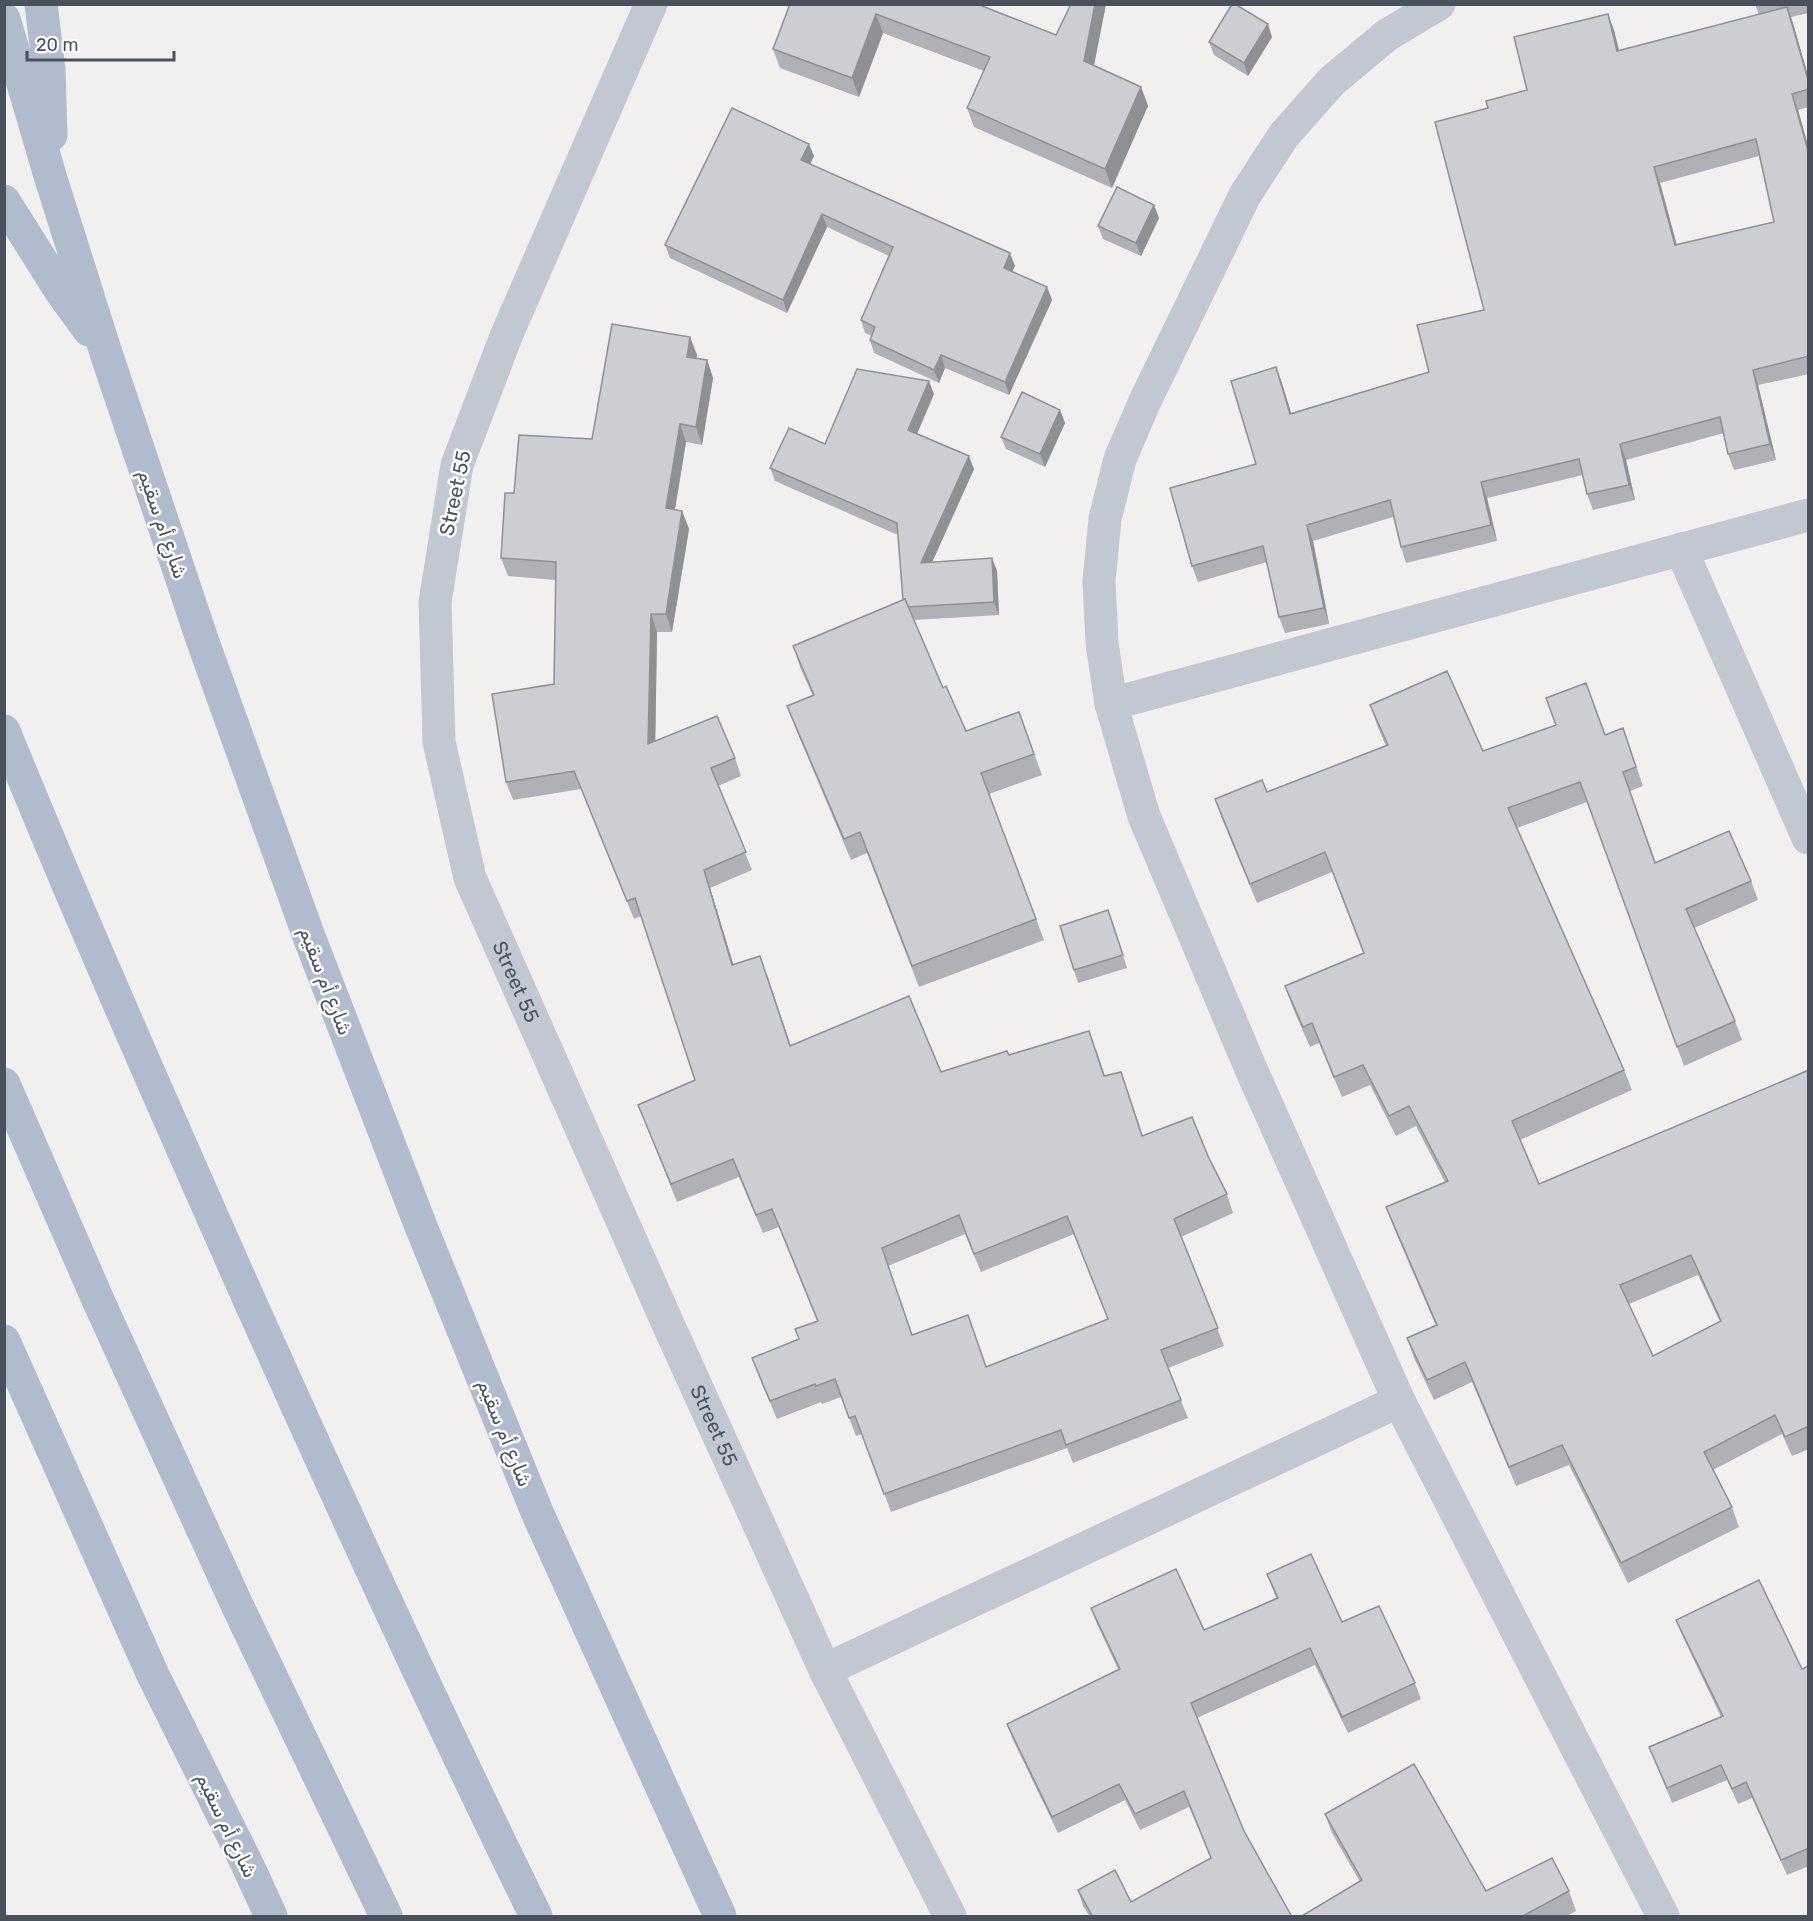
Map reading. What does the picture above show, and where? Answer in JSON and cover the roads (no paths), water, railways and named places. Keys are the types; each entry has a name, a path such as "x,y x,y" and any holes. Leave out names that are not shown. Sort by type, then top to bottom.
{"main road":[{"path":"41,4 49,70 51,179"},
{"name":"شارع أم سقيم","path":"4,19 106,353 203,642 288,878 420,1224 537,1512 720,1917"},
{"path":"4,201 60,290 106,353"},
{"path":"4,731 84,925 336,1494 463,1769 536,1917"},
{"path":"4,1084 98,1300 237,1605 386,1917"},
{"name":"شارع أم سقيم","path":"4,1341 153,1675 271,1917"}],"street":[{"name":"Street 55","path":"651,4 507,334 457,465 435,602 439,742 470,878 825,1670 950,1917"},
{"path":"1439,4 1387,35 1332,81 1284,135 1245,195 1145,401 1120,459 1105,519 1099,581 1102,643 1111,704 1144,816 1251,1069 1399,1401 1663,1917"},
{"path":"1111,704 1809,515"},
{"path":"1681,549 1809,838"},
{"path":"825,1670 1399,1401"}]}
